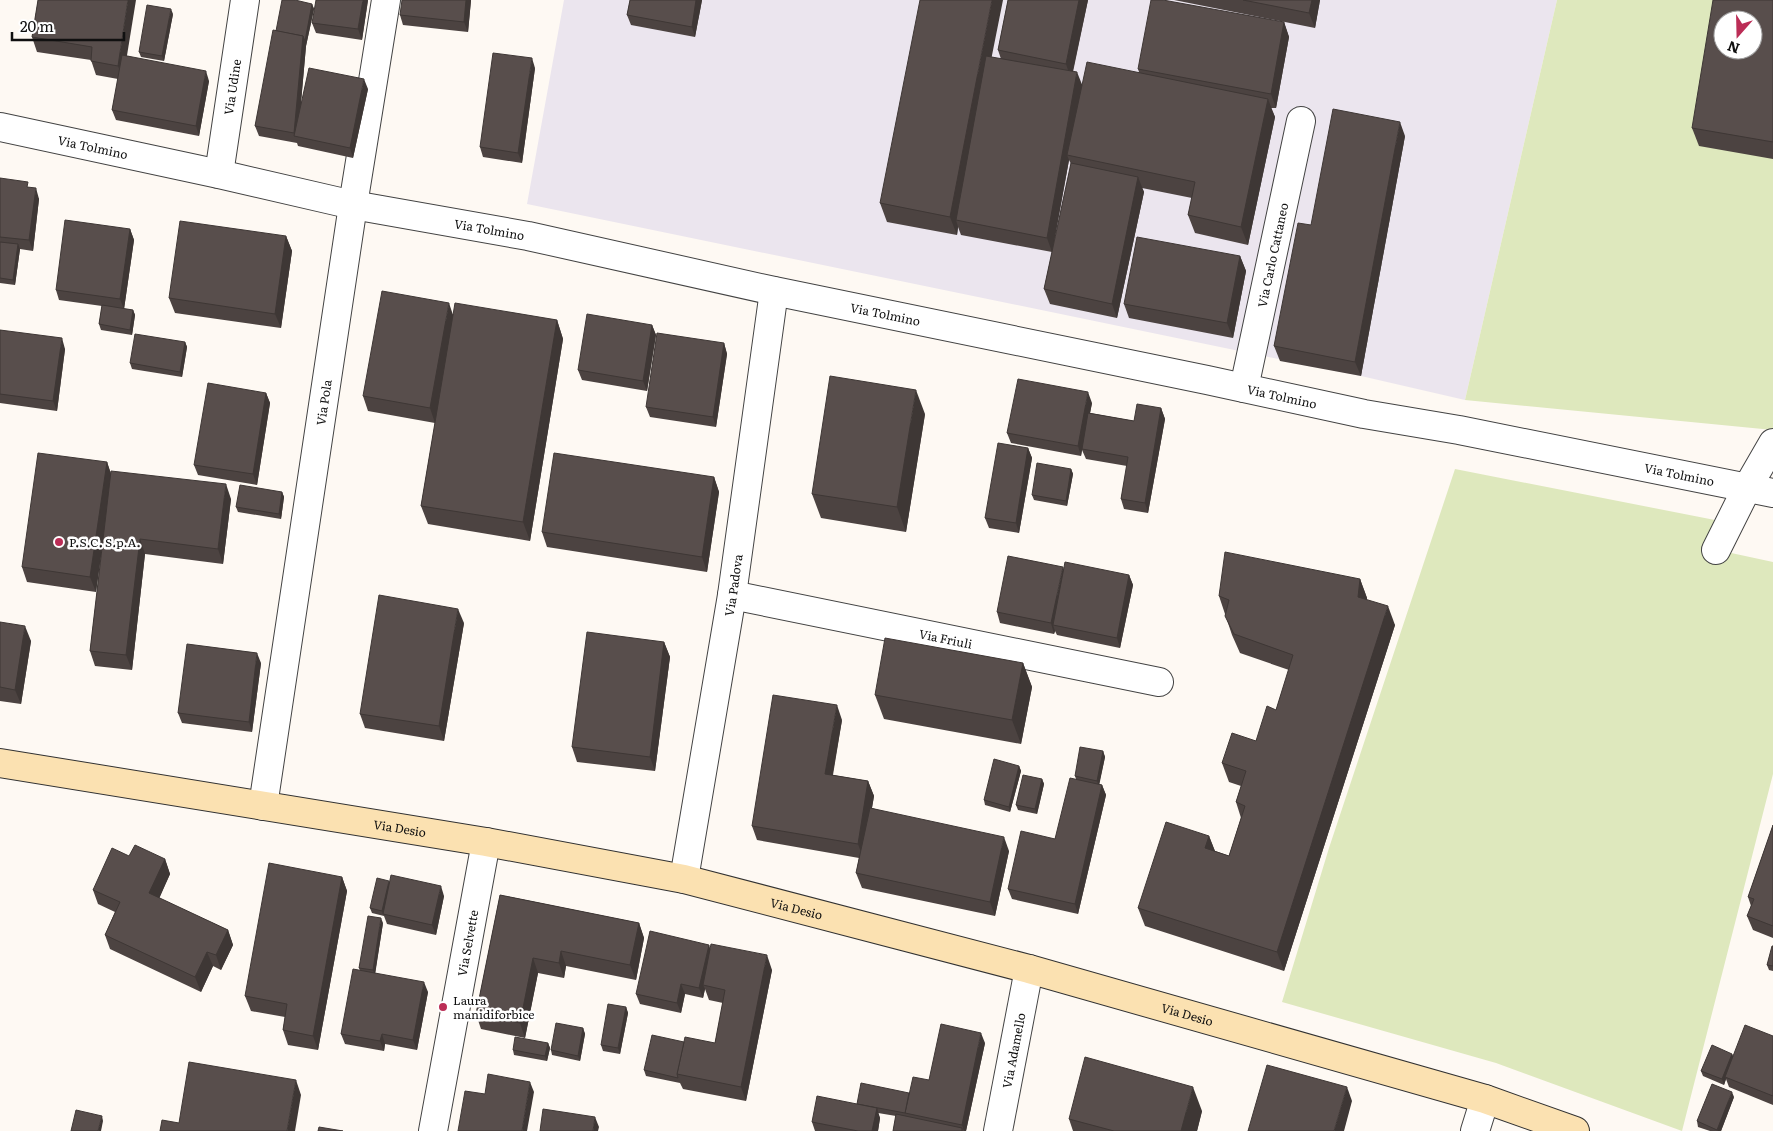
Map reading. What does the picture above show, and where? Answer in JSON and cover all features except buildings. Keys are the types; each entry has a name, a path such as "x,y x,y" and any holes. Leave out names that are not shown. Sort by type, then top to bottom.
{"street":[{"name":"Via Udine","path":"219,174 245,0"},
{"name":"Via Pola","path":"263,806 353,204 386,0"},
{"name":"Via Carlo Cattaneo","path":"1244,388 1301,121"},
{"name":"Via Tolmino","path":"0,127 353,204 528,236 774,291 1364,414 1459,430 1773,493"},
{"name":"Via Padova","path":"684,880 732,595 774,291"},
{"path":"1716,550 1747,488 1773,443"},
{"name":"Via Friuli","path":"732,595 1159,682"},
{"name":"Via Desio","path":"0,763 486,842 684,880 1029,968 1485,1099 1575,1131"},
{"name":"Via Selvette","path":"433,1131 486,842"},
{"name":"Via Adamello","path":"998,1131 1029,968"},
{"path":"1475,1131 1485,1099"}],"shaded area":[{"path":"564,0 1557,0 1465,400 1361,376 527,204"}],"green space":[{"path":"1557,0 1773,0 1773,430 1465,400"},
{"path":"1455,469 1720,521 1708,548 1773,562 1773,774 1682,1131 1496,1063 1282,1002 1329,848"}],"place":[{"name":"P.S.C. S.p.A.","path":"59,542"},
{"name":"Laura manidiforbice","path":"443,1007"}]}
